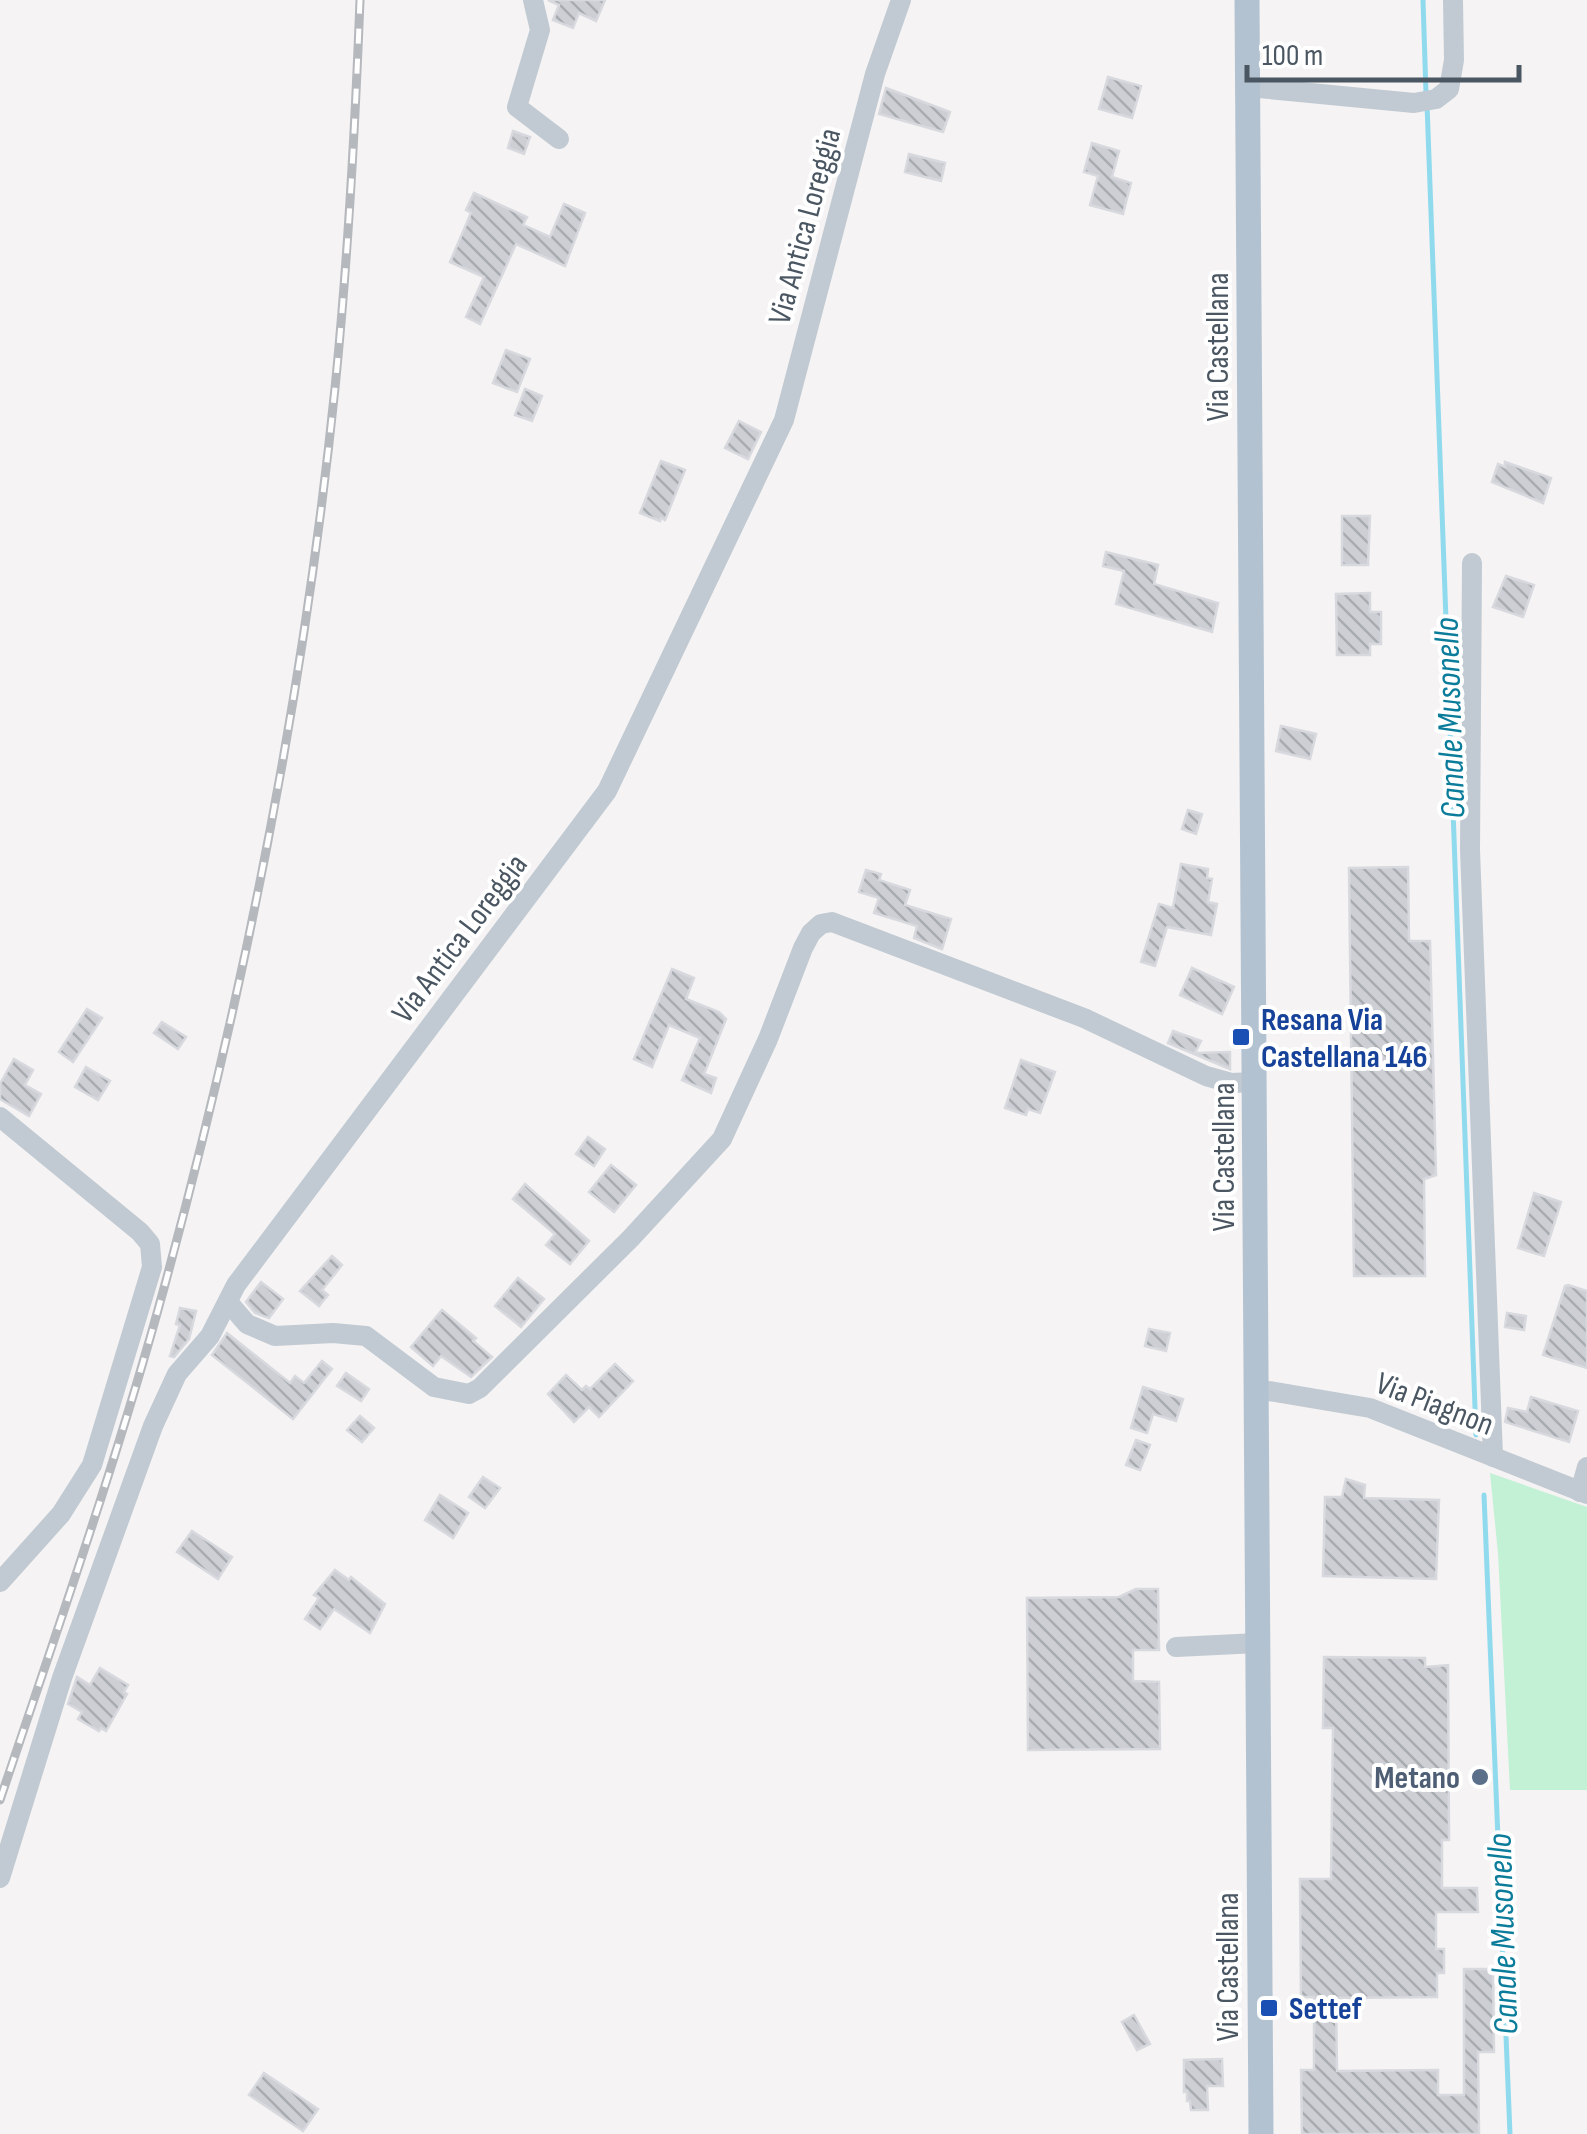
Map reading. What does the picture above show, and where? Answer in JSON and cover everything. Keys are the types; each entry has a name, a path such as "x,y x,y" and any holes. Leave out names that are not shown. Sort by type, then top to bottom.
{"main road":[{"name":"Via Castellana","path":"1248,0 1261,2134"}],"street":[{"path":"533,0 540,30 517,107 560,139"},
{"name":"Via Antica Loreggia","path":"0,1878 62,1678 153,1426 177,1374 210,1336 236,1285 607,791 784,420 875,74 901,0"},
{"path":"1248,87 1414,103 1436,99 1449,88 1454,60 1453,0"},
{"path":"1472,563 1470,850 1493,1457"},
{"path":"228,1302 247,1324 275,1336 366,1336 434,1387 470,1394 480,1388 630,1238 722,1139 768,1039 803,948 821,924 832,922 1084,1018 1206,1076 1231,1084 1255,1082"},
{"path":"0,1116 140,1232 150,1244 152,1267 92,1465 61,1514 0,1582"},
{"name":"Via Piagnon","path":"1257,1389 1370,1408 1584,1493"},
{"path":"1584,1493 1587,1467"},
{"path":"1176,1646 1258,1643"}],"green space":[{"path":"1490,1473 1587,1507 1587,1790 1510,1790"}],"building":[{"path":"548,0 605,0 596,21 579,13 573,28 553,20 559,5"},
{"path":"1108,77 1141,86 1132,118 1099,109"},
{"path":"886,88 950,112 943,132 879,114"},
{"path":"513,131 530,137 524,154 508,148"},
{"path":"1092,143 1119,151 1112,177 1131,183 1123,214 1090,205 1098,176 1084,172"},
{"path":"909,154 945,163 941,181 905,172"},
{"path":"474,193 527,217 523,225 550,237 564,204 585,213 565,266 516,244 480,324 466,317 484,277 450,262 471,213 466,210"},
{"path":"506,350 530,359 517,392 493,383"},
{"path":"525,389 542,396 532,421 515,415"},
{"path":"739,421 761,432 748,459 725,448"},
{"path":"661,461 685,470 665,520 660,521 640,513"},
{"path":"1505,462 1551,478 1543,503 1492,482 1498,464 1505,467"},
{"path":"1342,516 1370,516 1368,565 1342,565"},
{"path":"1106,552 1158,565 1154,584 1218,603 1212,632 1116,604 1124,571 1103,566"},
{"path":"1506,576 1534,585 1523,617 1493,607"},
{"path":"1370,593 1370,612 1381,612 1381,644 1370,644 1370,655 1337,655 1336,594"},
{"path":"1281,726 1316,734 1310,759 1276,751"},
{"path":"1188,810 1202,814 1196,834 1182,829"},
{"path":"1181,864 1208,869 1207,878 1212,879 1208,902 1217,904 1211,935 1167,927 1155,966 1141,962 1159,904 1173,908"},
{"path":"1408,867 1409,941 1430,941 1436,1175 1424,1179 1425,1276 1354,1276 1349,868"},
{"path":"866,870 881,874 879,880 910,890 905,905 951,919 942,949 914,938 917,926 874,913 879,898 859,892"},
{"path":"1192,968 1234,987 1222,1014 1180,995"},
{"path":"672,969 694,978 686,999 719,1012 726,1019 704,1074 716,1078 711,1093 682,1080 700,1038 669,1025 652,1067 634,1059"},
{"path":"87,1009 102,1018 73,1062 59,1052"},
{"path":"162,1022 186,1037 178,1049 154,1033"},
{"path":"1173,1031 1201,1041 1195,1053 1230,1052 1230,1069 1168,1043"},
{"path":"14,1059 33,1070 25,1085 41,1094 29,1116 0,1099 0,1084"},
{"path":"1021,1060 1055,1072 1040,1113 1028,1109 1026,1115 1005,1108"},
{"path":"86,1067 110,1081 98,1100 75,1087"},
{"path":"588,1137 605,1149 594,1166 576,1154"},
{"path":"611,1165 636,1185 614,1212 589,1192"},
{"path":"525,1184 589,1241 570,1264 546,1245 555,1234 513,1199"},
{"path":"1534,1193 1561,1202 1544,1256 1518,1248"},
{"path":"332,1256 342,1265 322,1290 328,1295 319,1306 300,1291"},
{"path":"518,1278 544,1299 521,1327 495,1306"},
{"path":"261,1282 283,1299 269,1318 255,1313 246,1302"},
{"path":"1568,1285 1587,1291 1587,1368 1543,1355"},
{"path":"180,1308 196,1311 189,1339 174,1357 170,1356 180,1325 176,1324"},
{"path":"442,1310 492,1357 471,1377 441,1356 433,1366 411,1347"},
{"path":"1507,1313 1526,1316 1524,1330 1505,1327"},
{"path":"1149,1329 1170,1333 1166,1351 1145,1346"},
{"path":"227,1333 290,1383 295,1376 304,1383 322,1361 332,1369 293,1419 212,1355"},
{"path":"615,1364 633,1381 599,1417 589,1407 574,1422 548,1394 566,1375 582,1390 586,1386 590,1389"},
{"path":"346,1373 369,1389 361,1401 337,1386"},
{"path":"1143,1387 1183,1399 1176,1421 1153,1414 1147,1433 1131,1428"},
{"path":"1531,1397 1578,1411 1569,1442 1505,1422 1508,1408 1527,1412"},
{"path":"360,1416 374,1428 362,1442 347,1430"},
{"path":"1136,1440 1150,1445 1140,1470 1126,1465"},
{"path":"483,1477 500,1488 485,1508 469,1497"},
{"path":"1346,1479 1365,1485 1364,1498 1439,1500 1436,1579 1323,1576 1325,1497 1342,1497"},
{"path":"440,1495 468,1513 453,1538 425,1520"},
{"path":"192,1531 232,1557 218,1579 177,1552"},
{"path":"335,1570 349,1580 351,1577 385,1604 370,1633 334,1609 320,1629 305,1619 319,1598 314,1595"},
{"path":"1136,1589 1158,1589 1159,1650 1133,1650 1133,1681 1159,1682 1160,1749 1028,1750 1027,1598 1119,1597"},
{"path":"1324,1657 1425,1658 1425,1667 1448,1665 1449,1840 1442,1840 1442,1888 1477,1888 1478,1912 1436,1912 1436,1949 1444,1949 1444,1973 1437,1973 1437,1997 1336,1998 1337,2071 1438,2070 1438,2095 1464,2095 1464,1969 1493,1969 1494,2052 1478,2052 1479,2134 1302,2134 1301,2070 1314,2070 1314,1997 1301,1997 1300,1879 1331,1879 1333,1728 1323,1728"},
{"path":"100,1668 128,1685 106,1731 78,1719 82,1712 68,1704 77,1677 90,1685"},
{"path":"1134,2015 1150,2044 1137,2050 1122,2022"},
{"path":"1222,2059 1223,2086 1207,2086 1208,2110 1191,2110 1187,2091 1184,2092 1184,2060"},
{"path":"264,2073 318,2109 303,2131 249,2095"}],"waterway":[{"name":"Canale Musonello","path":"1423,0 1426,93"},
{"name":"Canale Musonello","path":"1427,104 1476,1435"},
{"name":"Canale Musonello","path":"1484,1495 1510,2134"}],"railway":[{"path":"0,1800 146,1353 220,1066 268,841 306,615 335,388 360,0"}],"place":[{"name":"Resana Via Castellana 146","path":"1241,1037"},
{"name":"Metano","path":"1480,1777"},
{"name":"Settef","path":"1269,2008"}]}
